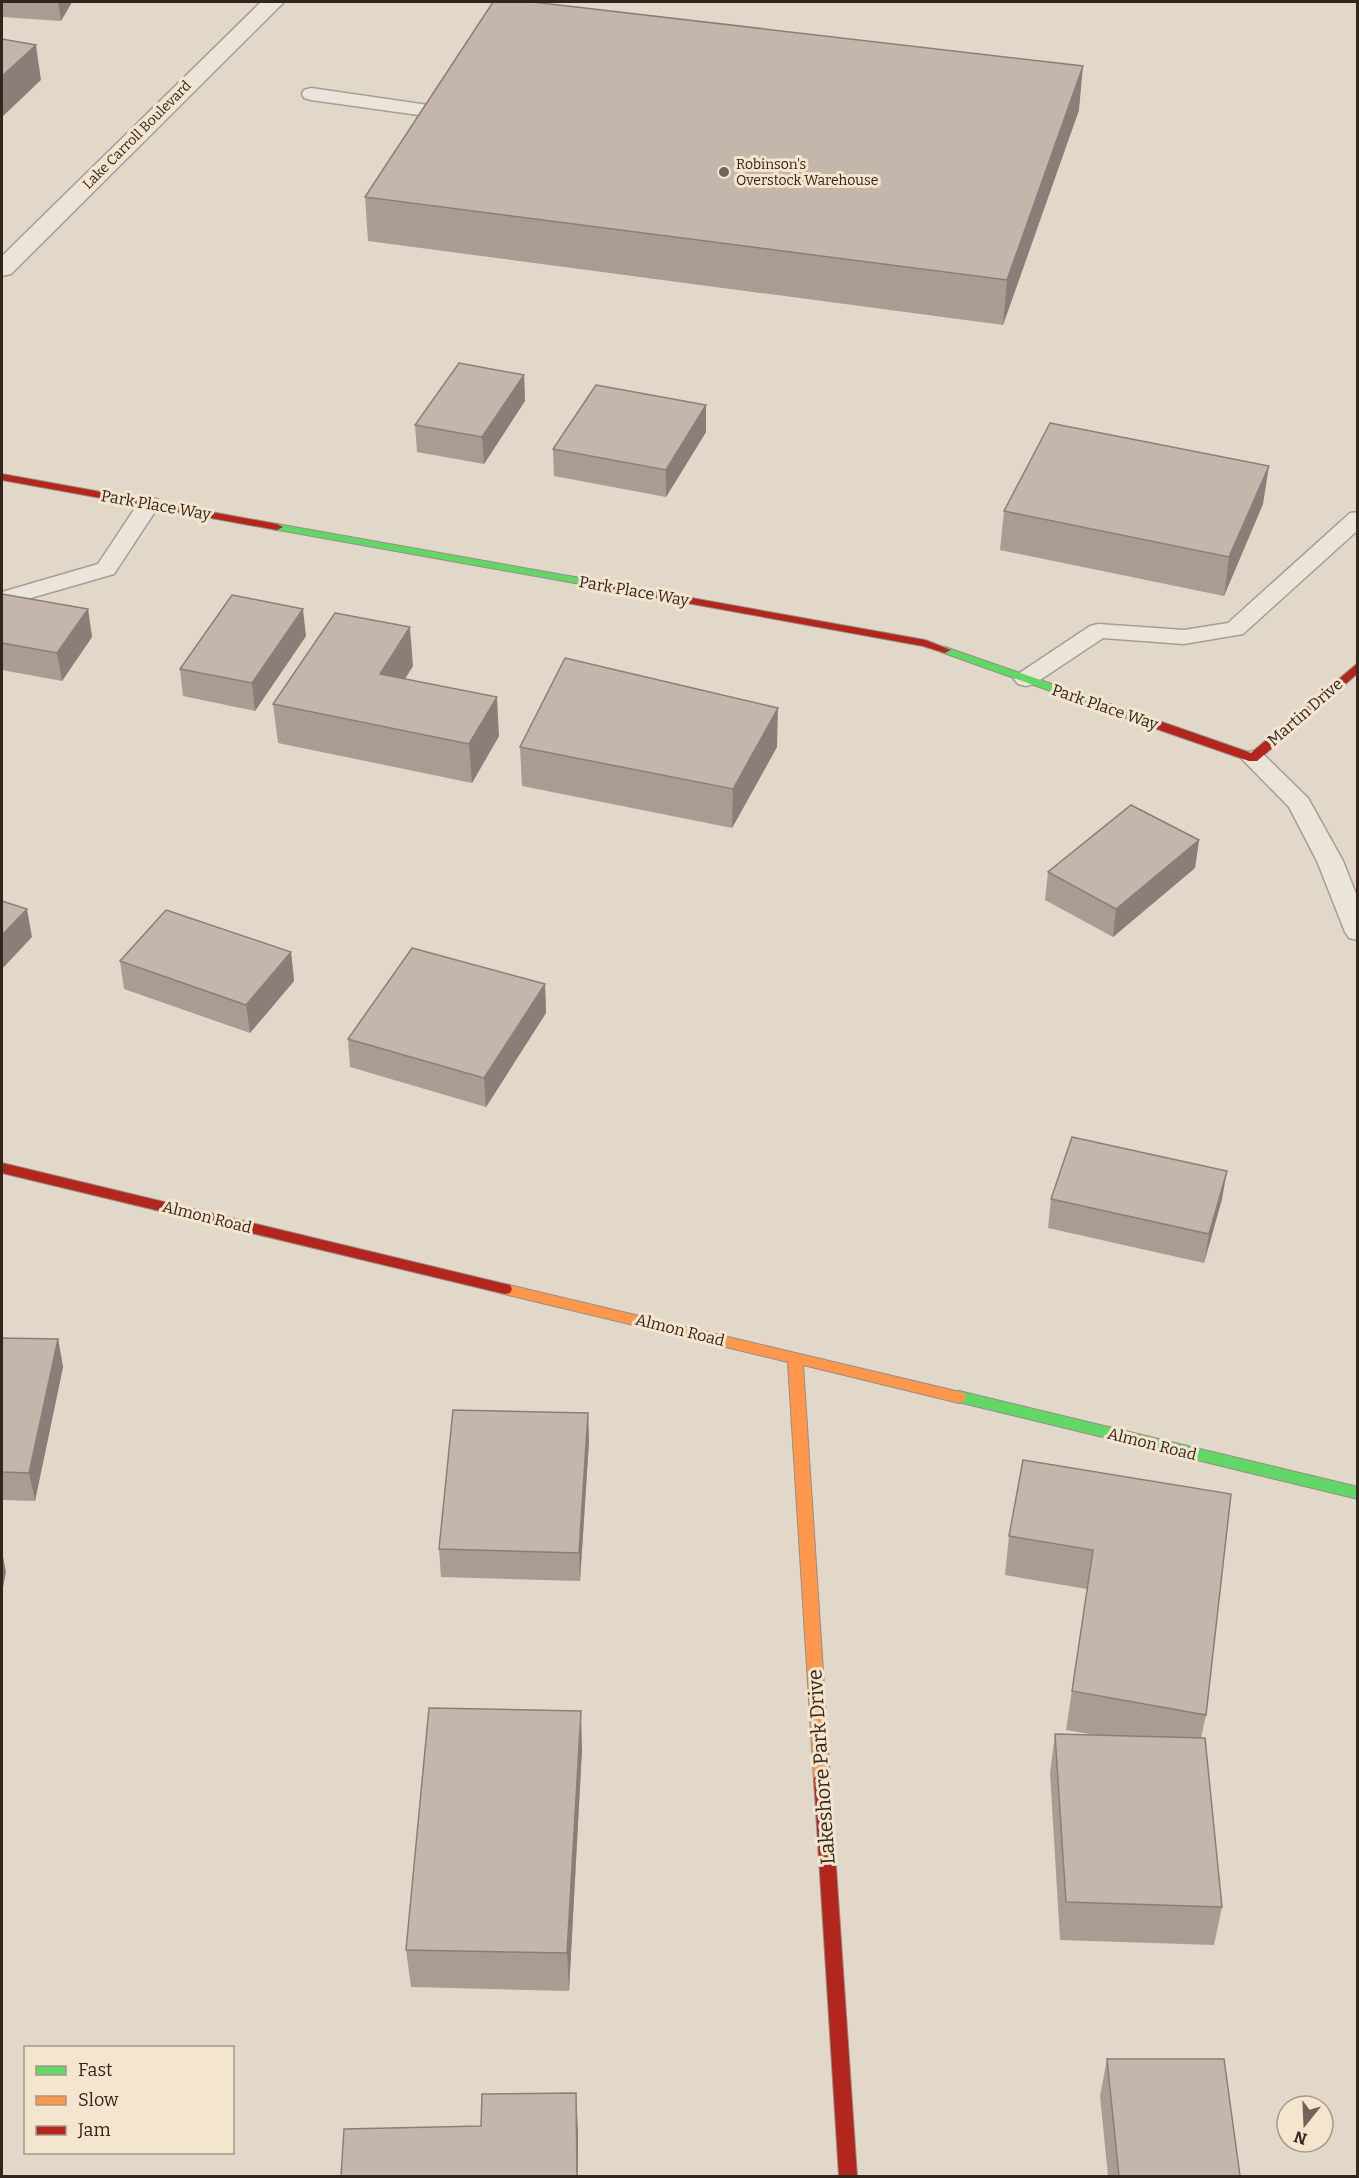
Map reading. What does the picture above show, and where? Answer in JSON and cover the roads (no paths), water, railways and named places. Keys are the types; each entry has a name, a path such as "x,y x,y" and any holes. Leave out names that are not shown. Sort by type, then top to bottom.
{"street":[{"name":"Lake Carroll Boulevard","path":"2,269 273,2"},
{"name":"Park Place Way","path":"2,477 925,643 1253,758"},
{"name":"Martin Drive","path":"1253,758 1358,666"},
{"name":"Almon Road","path":"2,1168 1358,1493"},
{"name":"Lakeshore Park Drive","path":"795,1358 848,2176"}],"lane":[{"path":"311,94 433,111 460,72"},
{"path":"2,605 9,597 106,569 149,504"},
{"path":"1026,679 1098,631 1184,637 1235,629 1358,518"},
{"path":"1253,758 1299,803 1330,861 1358,932"}],"place":[{"name":"Robinson's Overstock Warehouse","path":"724,172"}]}
